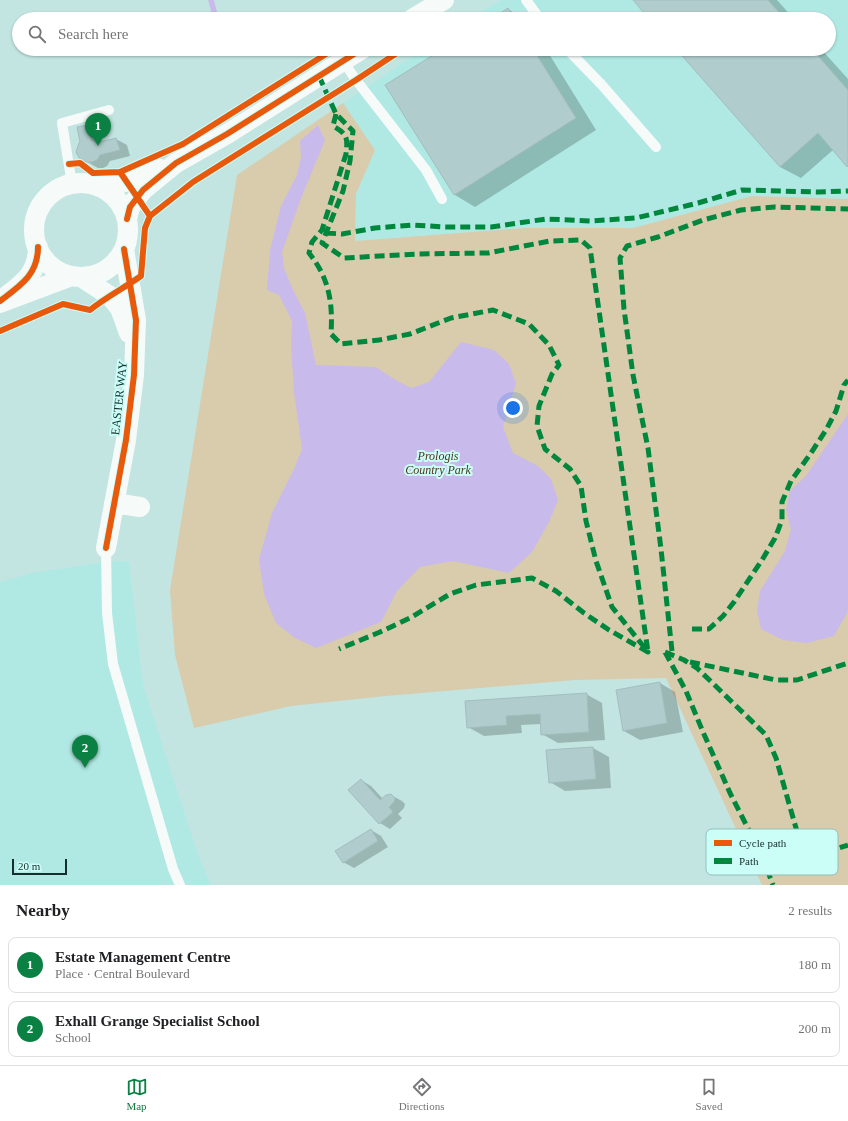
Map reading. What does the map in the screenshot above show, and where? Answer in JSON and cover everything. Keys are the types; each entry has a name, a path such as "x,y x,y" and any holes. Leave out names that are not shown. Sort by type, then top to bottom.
{"street":[{"path":"424,12 444,0"},
{"path":"99,187 126,182 176,163 227,134 351,56"},
{"path":"127,220 130,207 143,190 176,163"},
{"path":"0,302 77,276 93,275 109,268 115,262 124,248 128,237 128,227 125,213 116,198 109,192 89,184 72,184 55,191 46,199 36,217 35,237 42,256 55,269 63,273 77,276"},
{"path":"0,302 19,287 34,270 38,255 38,247"},
{"name":"EASTER WAY","path":"106,548 126,440 134,375 136,320 124,248"},
{"name":"EASTER WAY","path":"77,276 110,296 120,308 135,350"},
{"path":"114,502 140,507"}],"lane":[{"path":"526,0 535,12"},
{"path":"574,56 601,84 656,147"},
{"path":"343,61 426,170 442,200"},
{"path":"72,184 62,123 109,110"},
{"path":"106,548 107,613 113,664 173,869 180,885"}],"shaded area":[{"path":"501,0 848,0 848,199 752,196 633,228 523,228 355,241 356,194 375,150 343,103 413,56 836,56 836,12 482,12"},
{"path":"318,125 325,140 300,201 282,252 284,268 305,313 316,365 376,367 411,388 429,382 461,342 494,350 509,364 516,383 503,427 513,453 538,466 551,479 558,500 549,522 532,552 509,573 453,561 420,567 397,591 381,622 316,648 295,638 276,623 264,594 259,559 272,513 294,469 302,449 294,392 291,345 292,321 279,295 267,290 270,250 281,206 297,175 301,157 300,141"},
{"path":"848,414 848,611 834,636 807,643 783,640 761,629 757,611 760,591 785,551 791,529 786,510 790,491 806,476"},
{"path":"113,561 129,562 143,685 197,852 211,885 0,885 0,582 32,573"}],"green space":[{"name":"Prologis Country Park","path":"343,103 375,150 356,194 355,241 523,228 633,228 752,196 848,199 848,885 762,885 757,875 838,875 838,829 736,829 666,678 575,680 386,696 291,706 194,728 175,655 170,590 237,175"}],"building":[{"path":"633,0 768,0 779,12 643,12"},
{"path":"508,8 510,12 502,12"},
{"path":"432,56 537,56 576,118 454,195 385,85"},
{"path":"682,56 818,56 848,90 848,166 847,167 818,133 780,167"},
{"path":"88,125 91,140 96,143 116,138 120,150 100,155 97,160 92,162 81,160 76,152 80,142 77,127"},
{"path":"660,682 667,723 623,731 616,690"},
{"path":"587,693 589,732 541,735 540,714 506,716 507,725 467,728 465,701"},
{"path":"593,747 596,779 549,783 546,750"},
{"path":"361,779 380,800 386,795 391,794 395,798 394,802 389,807 393,812 379,824 348,790"},
{"path":"371,829 378,841 343,863 335,851"}],"waterway":[{"path":"211,0 214,12"}],"marked path":[{"path":"319,76 336,114 353,131 350,161 343,191 322,243 344,258 418,254 488,253 550,241 581,240 590,248 648,652"},
{"path":"336,114 333,126 341,131 346,137 346,154 322,230 312,242 309,253 316,262 328,291 331,311 331,334 341,344 379,340 410,334 451,318 493,310 529,324 549,345 559,365 552,374 539,406 537,426 545,449 570,469 581,486 586,521 596,561 612,607 648,652 609,630 556,591 532,578 476,585 450,594 410,618 339,649"},
{"path":"326,233 342,234 375,228 412,225 491,227 546,219 590,221 636,218 698,203 742,190 819,192 848,191"},
{"path":"672,651 648,448 633,375 624,309 620,258 627,246 658,237 703,220 741,210 775,207 848,209"},
{"path":"692,629 709,629 723,616 762,560 775,538 782,520 782,502 791,481 826,430 836,411 844,385 848,380"},
{"path":"665,652 684,660 697,668 766,735 776,758 796,829"},
{"path":"665,652 686,691 730,793 748,829"},
{"path":"690,662 776,680 797,680 848,663"},
{"path":"838,848 848,845"},
{"path":"769,875 773,885"}],"cycle path":[{"path":"69,164 80,163 93,173 120,172 183,144 323,56"},
{"path":"127,219 130,207 143,190 176,163 227,134 351,56"},
{"path":"0,331 63,304 90,310 141,276 145,228 150,216 193,182 392,56"},
{"path":"120,172 150,216"},
{"path":"0,301 21,285 31,272 35,265 38,247"},
{"path":"106,548 126,440 134,375 136,320 124,249"}],"place":[{"name":"Estate Management Centre","path":"98,146"},
{"name":"Exhall Grange Specialist School","path":"85,768"}]}
